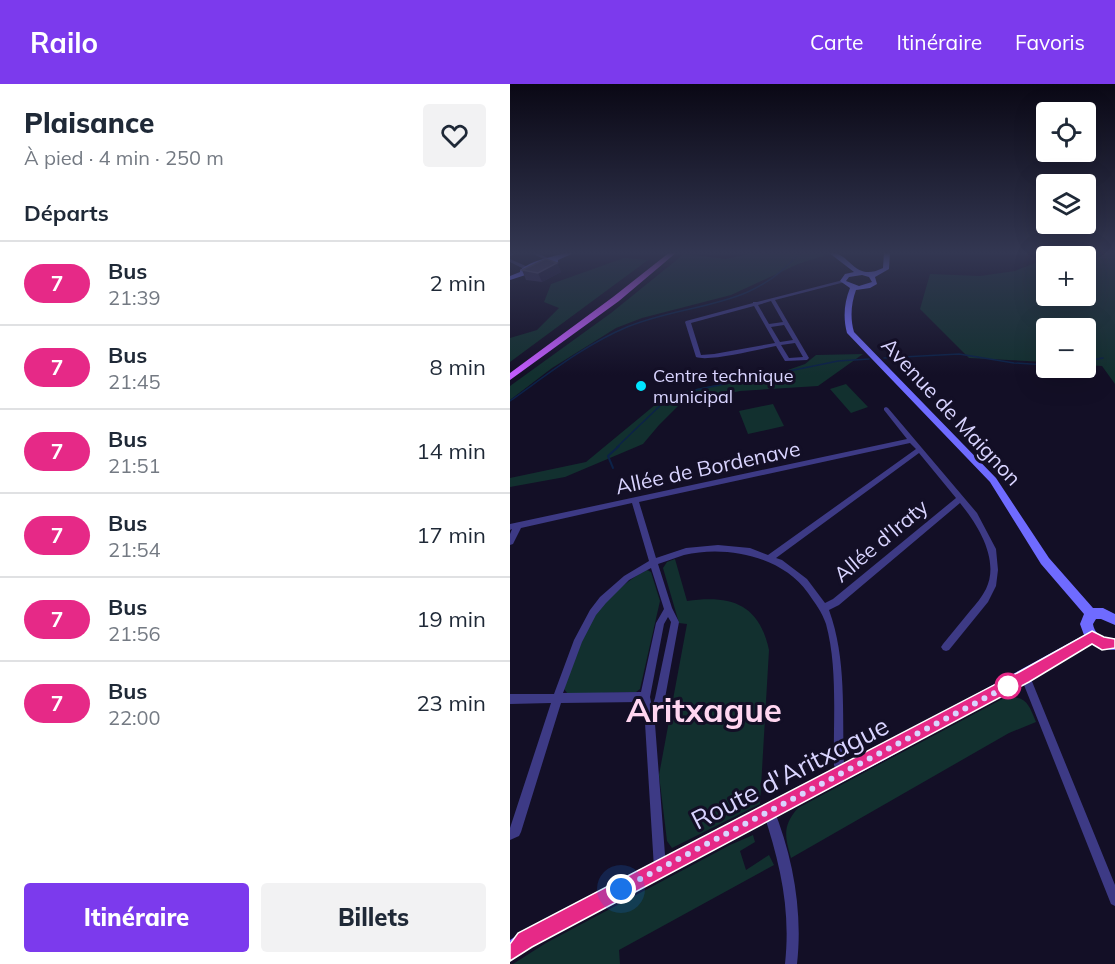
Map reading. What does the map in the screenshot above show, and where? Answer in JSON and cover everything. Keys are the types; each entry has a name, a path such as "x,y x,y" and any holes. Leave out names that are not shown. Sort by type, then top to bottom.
{"main road":[{"path":"510,369 614,293"},
{"path":"510,377 623,293"}],"street":[{"path":"793,293 688,322 699,357 795,341"},
{"name":"Avenue de Maignon","path":"851,293 848,317 851,333 993,480 1045,561 1091,614"},
{"path":"755,303 787,361 805,359 772,299"},
{"path":"768,326 785,323"},
{"path":"886,409 974,515 992,549 994,570 992,585 985,599 946,647"},
{"name":"Allée de Bordenave","path":"514,526 912,440"},
{"path":"771,557 920,449"},
{"name":"Allée d'Iraty","path":"824,608 836,602 960,499"},
{"path":"635,501 668,609 675,622 660,698 650,723"},
{"path":"510,542 514,526"},
{"path":"510,834 515,832 573,650 592,614 619,584 654,562 679,553 714,547 738,549 771,557 807,583 824,608 832,629 835,650 839,765 842,774"},
{"path":"660,868 650,723 645,697 660,623 668,609"},
{"path":"1115,620 1105,614 1091,614 1085,621 1092,637 1102,643 1115,644"},
{"name":"Route d'Aritxague","path":"510,951 525,940 660,868 1024,677 1092,637"},
{"path":"1024,677 1028,682 1115,900"},
{"path":"510,699 645,697"},
{"path":"770,812 791,887 795,944 791,964"}],"green space":[{"path":"547,293 603,293 510,362 510,338 537,330 559,308 544,302"},
{"path":"636,293 735,293 642,318 616,328 552,368 510,400 510,386"},
{"path":"925,293 1036,293 1036,306 1096,306 1096,293 1115,293 1115,384 1102,366 1096,366 1096,318 1036,318 1036,361 969,358 920,309"},
{"path":"863,354 818,386 740,391 678,406 643,444 565,477 510,487 510,478 586,462 661,400 686,391 785,371 805,364 816,355"},
{"path":"846,384 868,407 851,413 830,389"},
{"path":"773,404 784,426 748,434 739,411"},
{"path":"675,559 687,601 702,599 729,601 740,606 750,612 758,622 769,650 760,804 672,848 667,841 659,775 687,624 679,623 663,568 667,562"},
{"path":"647,570 651,572 660,601 640,689 636,692 568,694 564,689 578,645 589,623 611,596"},
{"path":"1006,697 1023,700 1036,722 1009,733 791,858 786,832 789,820 798,808"},
{"path":"753,835 755,842 740,851 746,870 769,855 774,865 619,950 620,964 513,964 546,943"}],"waterway":[{"path":"510,401 566,361 611,334 651,319 745,293"},
{"path":"884,358 959,354 1036,364"},
{"path":"1096,359 1103,358"},
{"path":"617,447 667,399 695,390 838,361 869,359"},
{"path":"613,468 608,456 619,446"}],"bus line":[{"name":"7","path":"510,951 525,940 660,868 1024,677 1092,637 1102,643 1115,644"}],"place":[{"name":"Centre technique municipal","path":"641,386"}],"district":[{"name":"Aritxague","path":"704,710"}],"route":[{"path":"621,889 1008,686"}]}
